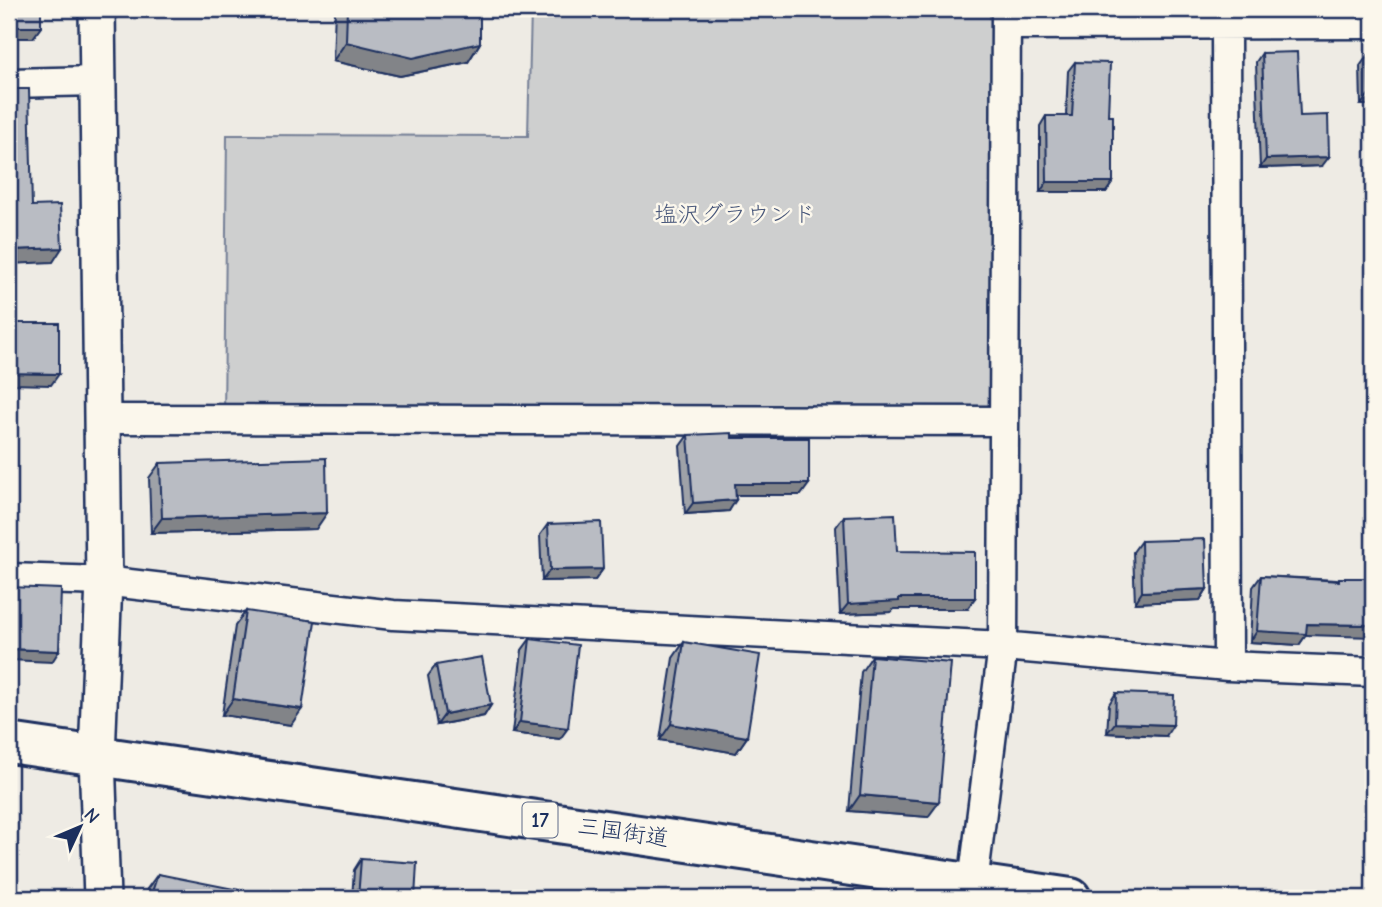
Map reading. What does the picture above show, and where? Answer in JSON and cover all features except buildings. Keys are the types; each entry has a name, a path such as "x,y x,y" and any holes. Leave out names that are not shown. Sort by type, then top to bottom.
{"highway":[{"name":"三国街道","path":"9,743 1071,898"}],"street":[{"path":"97,9 104,581 97,756 102,898"},
{"path":"973,883 1003,646 1006,17 1226,24 1373,24"},
{"path":"1226,24 1228,666"},
{"path":"9,83 98,81"},
{"path":"100,419 1003,421"},
{"path":"9,578 104,581 393,615 1003,646 1228,666 1373,672"}],"green space":[{"name":"塩沢グラウンド","path":"531,9 1006,9 1003,421 224,420 227,135 528,136"}]}
